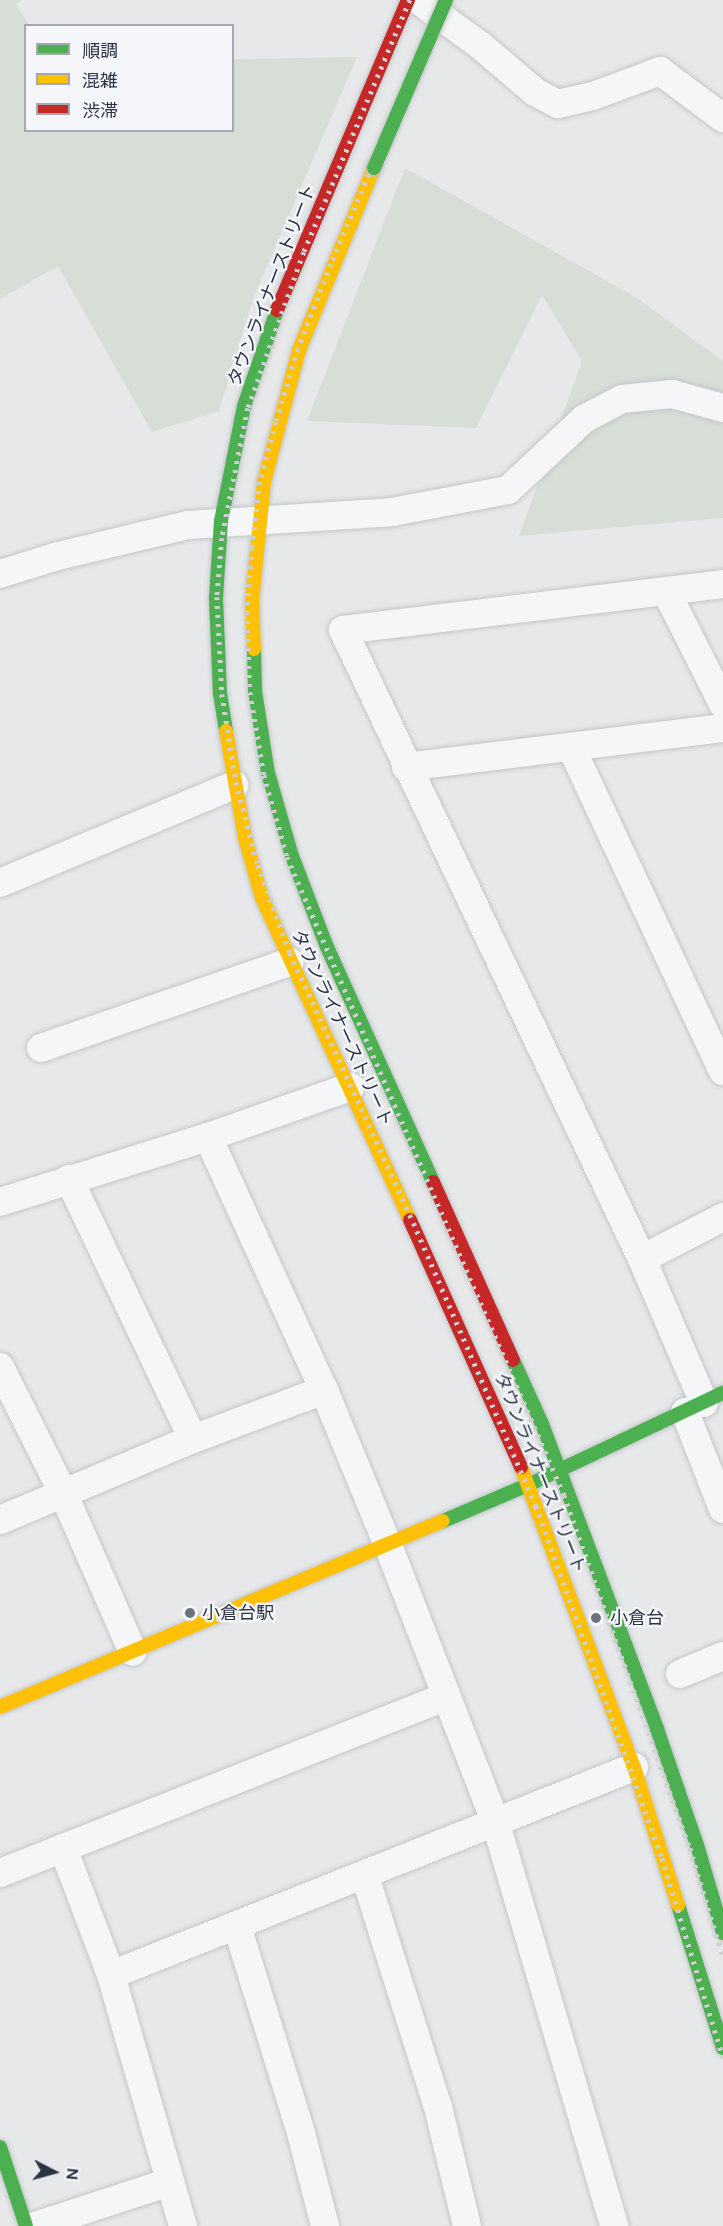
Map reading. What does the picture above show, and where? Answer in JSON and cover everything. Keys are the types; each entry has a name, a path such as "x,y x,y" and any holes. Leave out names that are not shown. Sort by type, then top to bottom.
{"street":[{"name":"タウンライナーストリート","path":"408,0 264,344 244,406 221,521 216,598 220,694 245,838 262,898 509,1436 634,1767 723,2048"},
{"path":"418,0 481,46 535,92 558,104 593,96 660,70 723,118"},
{"name":"タウンライナーストリート","path":"446,0 299,350 264,482 252,601 255,691 268,773 292,856 327,947 542,1424 657,1729 697,1845 723,1933"},
{"path":"0,573 188,525 260,518 392,512 508,490 584,419 622,399 672,394 723,408"},
{"path":"723,584 343,630 406,767 642,1259 704,1403 723,1509"},
{"path":"666,591 723,704"},
{"path":"406,767 723,729"},
{"path":"571,747 723,1071"},
{"path":"0,883 234,784"},
{"path":"41,1048 290,962"},
{"path":"0,1202 208,1137 350,1087"},
{"path":"208,1137 324,1390 388,1545 496,1824 614,2226"},
{"path":"69,1179 193,1439"},
{"path":"642,1259 723,1217"},
{"path":"0,1366 64,1495 133,1652"},
{"path":"0,1520 193,1439 324,1390"},
{"path":"0,1707 528,1485 704,1403"},
{"path":"680,1674 723,1656"},
{"path":"0,1873 446,1696"},
{"path":"111,1975 496,1824 634,1767"},
{"path":"63,1848 111,1975 183,2226"},
{"path":"365,1876 438,2107 467,2226"},
{"path":"237,1926 302,2133 325,2226"},
{"path":"0,2147 26,2226"},
{"path":"35,2226 170,2182"}],"shaded area":[{"path":"0,0 22,0 16,4 28,24 24,24 24,132 234,132 234,59 357,57 253,299 219,411 152,432 58,266 0,299"},
{"path":"405,168 637,298 723,361 723,518 519,536 582,361 542,295 476,428 307,421"}],"railway":[{"path":"410,0 304,252 248,408 222,538 217,597 222,694 236,782 258,865 290,953 417,1231 536,1506 662,1858 723,2058"},
{"path":"442,0 331,264 298,349 276,422 260,482 252,548 247,612 250,692 264,775 287,857 564,1495 690,1848 723,1957"}],"traffic: fast":[{"path":"374,168 446,0"},
{"path":"226,731 220,694 216,598 221,521 244,406 277,310"},
{"path":"254,649 255,691 268,773 292,856 327,947 433,1182"},
{"path":"513,1360 542,1424 657,1729 697,1845 723,1933"},
{"path":"443,1521 528,1485 723,1393"},
{"path":"678,1905 723,2048"},
{"path":"0,2147 26,2226"}],"traffic: slow":[{"path":"254,649 252,601 264,482 299,350 374,168"},
{"path":"226,731 245,838 262,898 410,1220"},
{"path":"521,1467 634,1767 678,1905"},
{"path":"0,1707 443,1521"}],"traffic: jam":[{"path":"277,310 408,0"},
{"path":"433,1182 513,1360"},
{"path":"410,1220 521,1467"}],"place":[{"name":"小倉台駅","path":"190,1613"},
{"name":"小倉台","path":"596,1618"}]}
